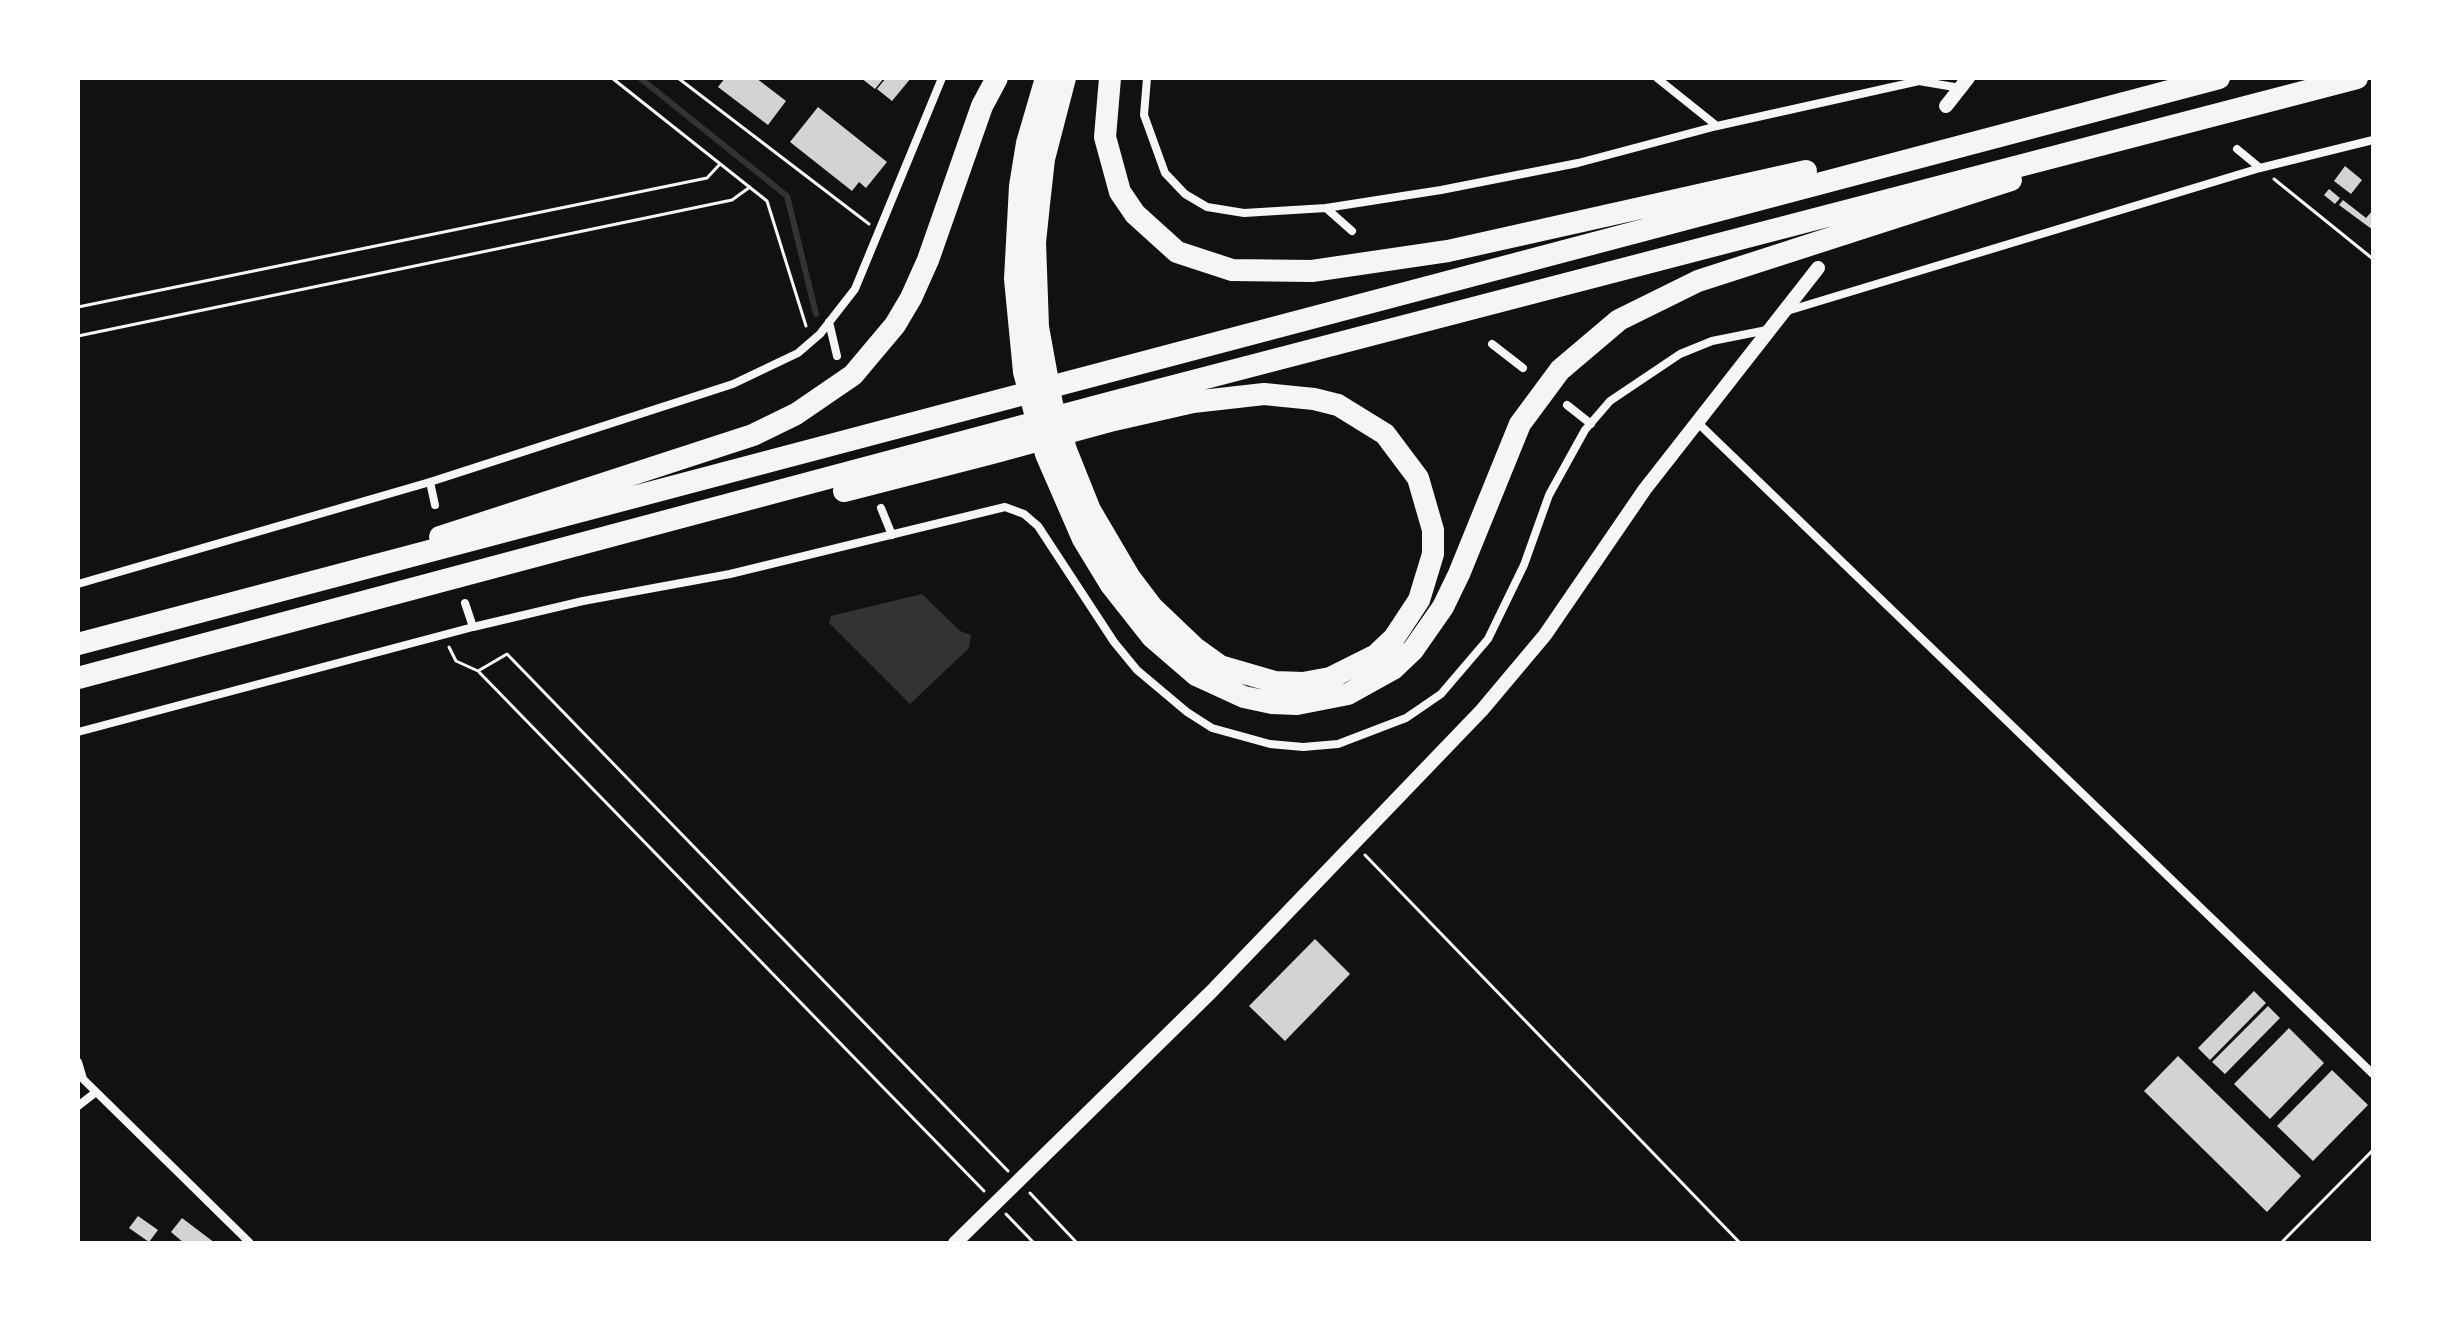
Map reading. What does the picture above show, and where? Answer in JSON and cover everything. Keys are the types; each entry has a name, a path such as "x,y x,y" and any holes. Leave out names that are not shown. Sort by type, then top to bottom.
{"highway":[{"path":"245,602 753,435 825,396 868,358 911,298 928,260 977,118 997,78"},
{"path":"1046,78 1027,143 1020,186 1015,279 1024,372 1046,454 1083,539 1111,585 1152,637 1196,675 1220,687 1244,697 1297,704 1348,694 1393,669 1413,650 1443,607 1459,574 1520,424 1560,370 1619,320 1698,281 2186,120"},
{"path":"1065,78 1044,159 1039,204 1035,242 1038,327 1052,404 1066,450 1090,510 1130,578 1152,607 1195,648 1220,666 1275,682 1303,683 1330,678 1376,655 1409,618 1428,578 1433,554 1427,504 1418,478 1403,455 1385,434 1363,418 1314,399 1264,394 1112,412"},
{"path":"1110,78 1105,137 1120,192 1135,214 1177,252 1203,263 1261,273 1312,271 1463,248 2107,106"},
{"path":"78,644 2219,78"},
{"path":"78,678 613,537 760,513 989,445 2186,120 2357,78"}],"street":[{"path":"78,584 430,482 733,384 798,353 829,322 855,289 942,78"},
{"path":"1147,78 1144,115 1165,173 1185,194 1207,207 1244,213 1326,208 1578,163 1717,126 1919,81 1964,83"},
{"path":"1657,78 1717,126"},
{"path":"1946,106 1964,83"},
{"path":"1781,313 2260,168 2373,140"},
{"path":"2237,149 2260,168"},
{"path":"1326,208 1352,231"},
{"path":"955,1243 1354,844 1482,710 1545,635 1645,489 1818,268"},
{"path":"829,322 837,356"},
{"path":"78,732 473,627 583,601 730,574 1005,507 1024,514 1052,543 1090,609 1121,651 1137,670 1187,712 1212,728 1270,744 1303,747 1338,744 1406,718 1441,694 1488,639 1524,565 1549,495 1591,424 1610,401 1680,354 1712,341 1768,330"},
{"path":"1492,344 1523,368"},
{"path":"1567,405 1591,424"},
{"path":"1697,422 2373,1074"},
{"path":"430,482 435,505"},
{"path":"881,508 892,535"},
{"path":"465,603 473,627"},
{"path":"78,1062 83,1079 250,1243"},
{"path":"78,1106 96,1092"}],"path":[{"path":"612,78 767,201 811,341"},
{"path":"678,78 880,233"},
{"path":"78,307 707,178 720,164"},
{"path":"2260,168 2373,259"},
{"path":"78,336 732,200 750,187"},
{"path":"444,636 456,661 478,671 1034,1243"},
{"path":"478,671 507,654 1077,1243"},
{"path":"1354,844 1740,1243"},
{"path":"2281,1243 2373,1150"}],"shaded area":[{"path":"922,594 960,631 971,635 969,648 910,704 829,623 831,616"}],"building":[{"path":"725,78 756,78 786,101 768,125 718,87"},
{"path":"861,78 884,78 875,89"},
{"path":"886,78 911,78 892,101 877,89"},
{"path":"818,107 887,162 866,188 859,182 852,191 790,142"},
{"path":"2345,166 2362,180 2351,194 2334,181"},
{"path":"2329,189 2340,198 2335,204 2324,195"},
{"path":"2343,200 2366,218 2373,210 2373,230 2339,205"},
{"path":"1315,939 1350,974 1285,1041 1249,1006"},
{"path":"2254,991 2266,1003 2210,1060 2198,1048"},
{"path":"2268,1006 2280,1018 2225,1074 2212,1062"},
{"path":"2289,1028 2324,1063 2270,1119 2234,1084"},
{"path":"2178,1056 2301,1176 2267,1212 2144,1091"},
{"path":"2332,1070 2368,1105 2313,1161 2277,1126"},
{"path":"138,1216 158,1230 149,1242 129,1228"},
{"path":"182,1218 215,1243 184,1243 171,1232"}],"waterway":[{"path":"640,78 787,196 816,314"}]}
